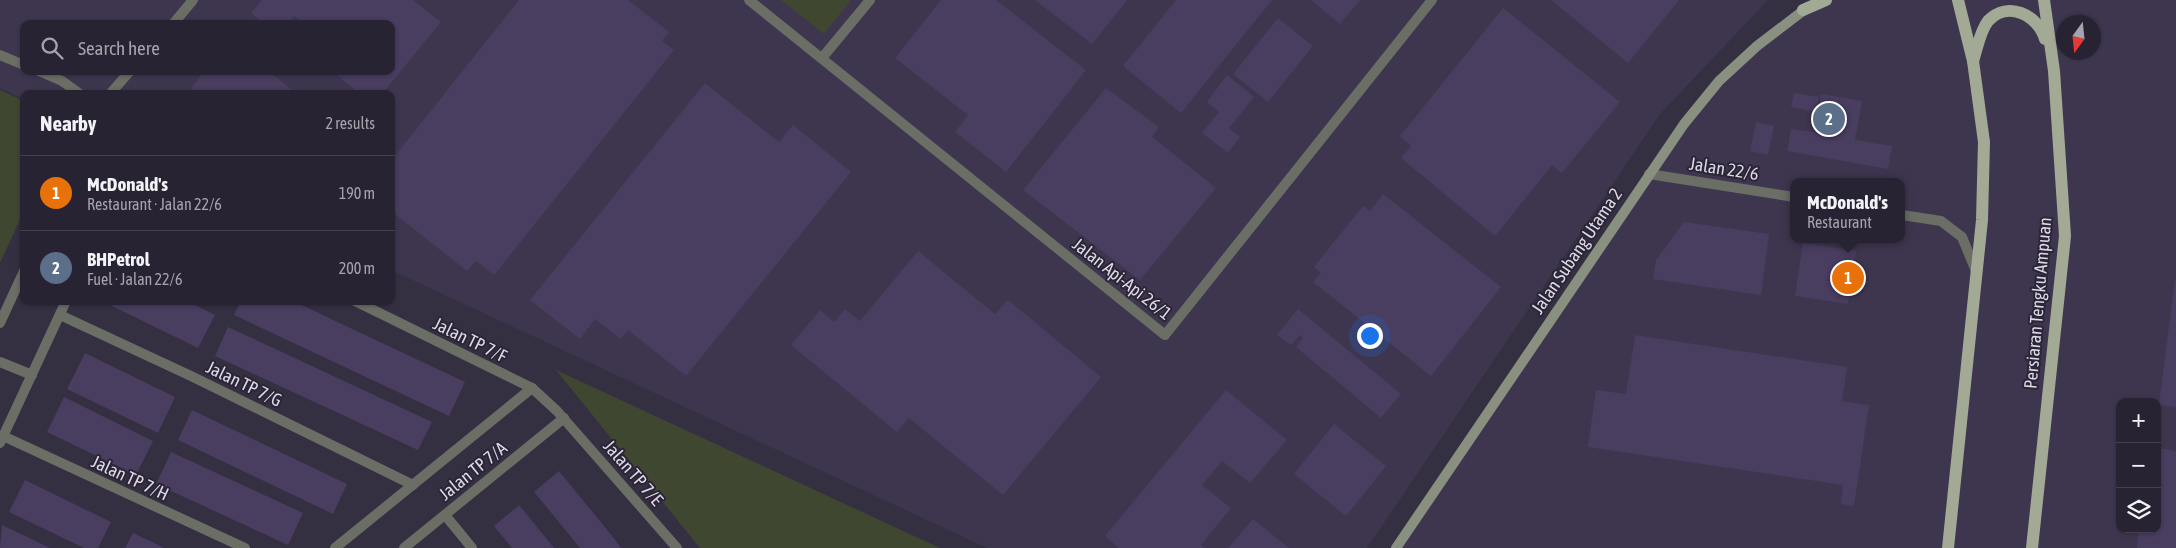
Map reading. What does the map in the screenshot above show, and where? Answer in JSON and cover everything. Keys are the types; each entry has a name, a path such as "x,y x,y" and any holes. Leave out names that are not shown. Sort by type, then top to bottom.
{"main road":[{"name":"Jalan Subang Utama 2","path":"1396,548 1684,124 1719,81 1757,46 1817,0"},
{"path":"1803,10 1826,0"},
{"path":"1945,0 1958,2 1972,61 1984,142 1982,220 1948,548"},
{"name":"Persiaran Tengku Ampuan","path":"2032,548 2065,236 2054,72 2044,0"},
{"path":"1972,61 1988,21 2002,12 2013,10 2028,14 2041,27 2054,72"}],"street":[{"path":"176,20 193,0"},
{"name":"Jalan Api-Api 26/1","path":"749,0 1165,335 1432,0"},
{"path":"822,58 870,0"},
{"path":"0,55 20,63"},
{"path":"48,75 62,81 74,90"},
{"path":"113,90 127,75"},
{"name":"Jalan 22/6","path":"1649,174 1790,196"},
{"path":"1905,215 1941,221 1962,237 1977,272"},
{"path":"0,323 20,280"},
{"path":"2,440 64,305"},
{"name":"Jalan TP 7/F","path":"363,305 532,388 564,418"},
{"name":"Jalan TP 7/G","path":"60,315 191,376 412,485"},
{"path":"0,362 32,375"},
{"path":"335,548 532,388"},
{"name":"Jalan TP 7/A","path":"404,548 564,418"},
{"name":"Jalan TP 7/E","path":"564,418 677,548"},
{"name":"Jalan TP 7/H","path":"2,440 245,548"},
{"path":"445,514 472,548"}],"shaded area":[{"path":"0,0 1768,0 1660,114 1367,548 987,548 395,272 395,90 20,90 20,97 0,88"},
{"path":"1821,0 2176,0 2176,548 1400,548 1680,123 1756,48"}],"green space":[{"path":"781,0 851,0 824,34"},
{"path":"0,90 20,99 20,220 0,263"},
{"path":"556,370 940,548 700,548"}],"building":[{"path":"262,0 413,0 441,22 385,90 355,90 337,75 395,75 395,20 299,20 294,16 291,20 259,20 251,13"},
{"path":"519,0 628,0 669,32 662,41 674,50 494,275 476,261 467,271 395,214 395,156"},
{"path":"941,0 996,0 1086,70 1006,172 955,132 968,115 895,58"},
{"path":"1035,0 1127,0 1092,44"},
{"path":"1176,0 1272,0 1181,113 1123,66"},
{"path":"1311,0 1360,0 1340,24"},
{"path":"1551,0 1679,0 1628,63"},
{"path":"1503,8 1620,102 1562,173 1552,165 1495,236 1401,158 1411,146 1400,136"},
{"path":"1278,18 1313,46 1268,102 1233,74"},
{"path":"202,75 274,75 292,90 194,90 191,88"},
{"path":"1227,75 1254,97 1229,128 1240,137 1228,153 1202,133 1219,112 1207,102"},
{"path":"705,83 779,142 793,125 851,172 686,376 628,330 621,339 595,319 580,339 530,300"},
{"path":"1106,88 1159,127 1152,137 1216,188 1140,280 1023,190"},
{"path":"1794,93 1819,97 1816,112 1791,107"},
{"path":"1821,94 1862,101 1855,140 1892,146 1888,169 1787,151 1791,129 1814,132"},
{"path":"1756,122 1774,126 1768,155 1750,151"},
{"path":"1383,194 1501,287 1431,376 1313,282 1321,273 1314,267 1363,206 1370,211"},
{"path":"1684,222 1769,234 1761,295 1653,279 1656,260"},
{"path":"1803,243 1856,251 1848,304 1795,296"},
{"path":"918,251 995,314 1008,300 1101,377 1003,495 909,418 897,432 791,345 820,310 834,322 845,309 860,321"},
{"path":"2176,279 2176,407 2161,405 2160,398"},
{"path":"110,305 195,305 215,315 198,348"},
{"path":"239,305 301,305 465,382 449,416 234,315"},
{"path":"1298,309 1401,394 1381,418 1296,347 1303,338 1300,335 1291,345 1277,335"},
{"path":"228,327 432,422 418,450 215,356"},
{"path":"1635,335 1847,367 1842,401 1869,405 1854,506 1841,504 1843,485 1588,447 1596,390 1626,394"},
{"path":"85,353 175,397 158,433 67,389"},
{"path":"1226,390 1287,440 1250,483 1222,461 1202,485 1231,508 1201,545 1205,548 1119,548 1105,536"},
{"path":"64,397 153,441 136,475 47,432"},
{"path":"192,410 347,484 333,514 178,440"},
{"path":"1334,424 1386,466 1346,516 1294,474"},
{"path":"2161,449 2176,451 2176,548 2137,548 2139,533 2161,533"},
{"path":"171,452 303,513 288,545 156,484"},
{"path":"559,471 621,548 580,548 534,492"},
{"path":"25,480 111,522 98,548 84,548 9,512"},
{"path":"519,505 554,548 512,548 494,526"},
{"path":"1253,519 1289,548 1228,548"},
{"path":"2,525 23,535 50,548 0,548"},
{"path":"133,533 148,540 164,548 125,548"}],"place":[{"name":"BHPetrol","path":"1829,119"},
{"name":"McDonald's","path":"1848,278"}]}
